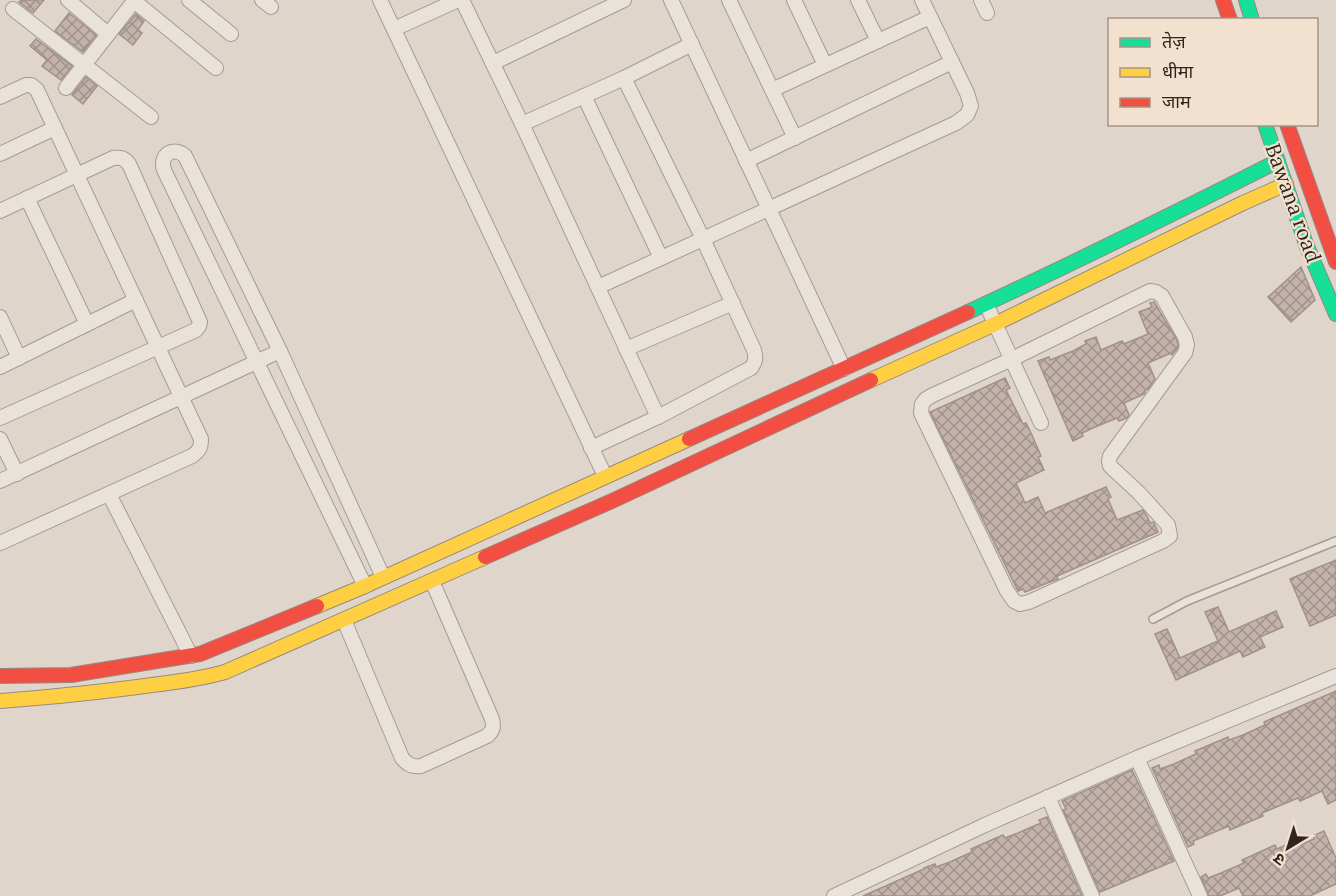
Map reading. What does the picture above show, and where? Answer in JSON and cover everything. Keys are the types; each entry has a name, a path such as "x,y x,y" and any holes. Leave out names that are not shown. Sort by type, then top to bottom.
{"street":[{"path":"68,0 108,34"},
{"path":"66,88 134,0 216,68"},
{"path":"189,0 231,34"},
{"path":"381,0 605,476"},
{"path":"394,29 458,0"},
{"path":"462,0 658,417"},
{"path":"493,63 624,0"},
{"path":"671,0 844,369"},
{"path":"729,0 795,138"},
{"path":"794,0 825,65"},
{"path":"858,0 878,41"},
{"path":"598,287 967,116 971,106 967,93 922,0"},
{"path":"981,0 987,13"},
{"path":"1223,0 1229,18"},
{"path":"1246,0 1251,18"},
{"path":"13,9 151,117"},
{"path":"772,90 930,17"},
{"path":"522,124 624,78 692,44"},
{"path":"746,161 952,62"},
{"path":"591,448 658,417 751,368 756,357 703,239 624,78"},
{"path":"0,97 31,84 37,90 201,439 198,452 192,456 0,543"},
{"path":"584,96 661,258"},
{"name":"Bawana road","path":"1266,126 1306,244 1336,314"},
{"name":"Bawana road","path":"1288,126 1336,262"},
{"path":"0,154 55,128"},
{"path":"364,586 164,170 163,159 168,154 175,151 185,156 280,351 383,577"},
{"path":"0,211 113,158 125,159 200,322 196,330 0,418"},
{"path":"0,676 71,675 200,654 364,586 844,369 986,304 1278,161"},
{"path":"0,701 84,694 213,676 601,505 995,324 1286,184"},
{"path":"27,198 87,324"},
{"path":"1150,291 1162,296 1185,337 1187,345 1185,353 1108,461 1113,471 1139,493 1168,525 1170,536 1163,542 1020,604 1014,601 1007,591 921,412 926,399 1012,359 1150,291"},
{"path":"0,367 136,300"},
{"path":"626,349 733,303"},
{"path":"986,304 1041,423"},
{"path":"0,317 19,358"},
{"path":"0,482 280,351"},
{"path":"0,439 16,474"},
{"path":"110,494 191,656"},
{"path":"344,620 402,758 408,765 421,766 486,736 492,732 494,726 432,581"},
{"path":"834,896 1048,797 1336,676"},
{"path":"1137,758 1200,896"},
{"path":"1048,797 1092,896"}],"lane":[{"path":"1153,619 1187,601 1336,541"}],"building":[{"path":"21,0 44,0 33,13 19,2"},
{"path":"69,13 96,35 83,52 55,31"},
{"path":"136,14 144,21 138,30 142,33 133,45 119,34"},
{"path":"36,39 72,66 61,80 42,66 47,60 30,46"},
{"path":"86,77 97,86 83,104 72,95"},
{"path":"1301,267 1315,300 1291,322 1268,297"},
{"path":"1154,302 1177,340 1177,349 1172,355 1171,353 1148,363 1155,379 1144,394 1124,403 1129,415 1127,418 1119,421 1117,418 1095,427 1082,433 1083,436 1073,441 1038,361 1049,357 1050,360 1073,351 1086,344 1085,341 1096,337 1101,350 1148,334 1139,312 1152,307 1150,303"},
{"path":"1005,378 1010,388 1006,390 1023,424 1026,423 1031,433 1041,456 1038,457 1044,470 1016,483 1025,503 1038,497 1045,513 1106,487 1111,497 1108,499 1117,520 1143,510 1158,532 1057,576 1058,579 1025,592 1023,589 1018,591 930,412"},
{"path":"1336,560 1336,615 1310,626 1290,579"},
{"path":"1218,607 1229,632 1276,611 1283,627 1260,637 1265,647 1243,657 1240,651 1176,680 1155,634 1167,629 1180,658 1218,641 1205,612"},
{"path":"1336,691 1336,800 1328,804 1322,791 1300,801 1298,798 1230,830 1229,826 1193,841 1194,844 1188,847 1152,768 1159,765 1160,769 1174,764 1196,754 1195,751 1228,737 1229,740 1243,735 1265,725 1264,722"},
{"path":"1132,770 1174,861 1100,892 1063,810 1066,809 1062,801"},
{"path":"1047,817 1082,896 863,896 924,868 950,862 972,852 971,849 1003,835 1005,838 1018,833 1041,823 1039,820"},
{"path":"1324,831 1336,858 1336,884 1310,896 1243,896 1239,888 1220,896 1209,896 1201,877 1206,874 1208,878 1221,873 1244,863 1242,860 1275,845 1277,849 1290,843 1292,848 1314,839 1313,836"}],"traffic: fast":[{"path":"1246,0 1251,18"},
{"path":"1266,126 1306,244 1336,314"},
{"path":"968,312 1278,161"}],"traffic: slow":[{"path":"871,380 995,324 1286,184"},
{"path":"317,606 689,439"},
{"path":"0,701 133,688 207,677 225,672 485,557"}],"traffic: jam":[{"path":"1223,0 1229,18"},
{"path":"1288,126 1336,262"},
{"path":"689,439 968,312"},
{"path":"485,557 612,501 871,380"},
{"path":"0,676 71,675 200,654 317,606"}]}
